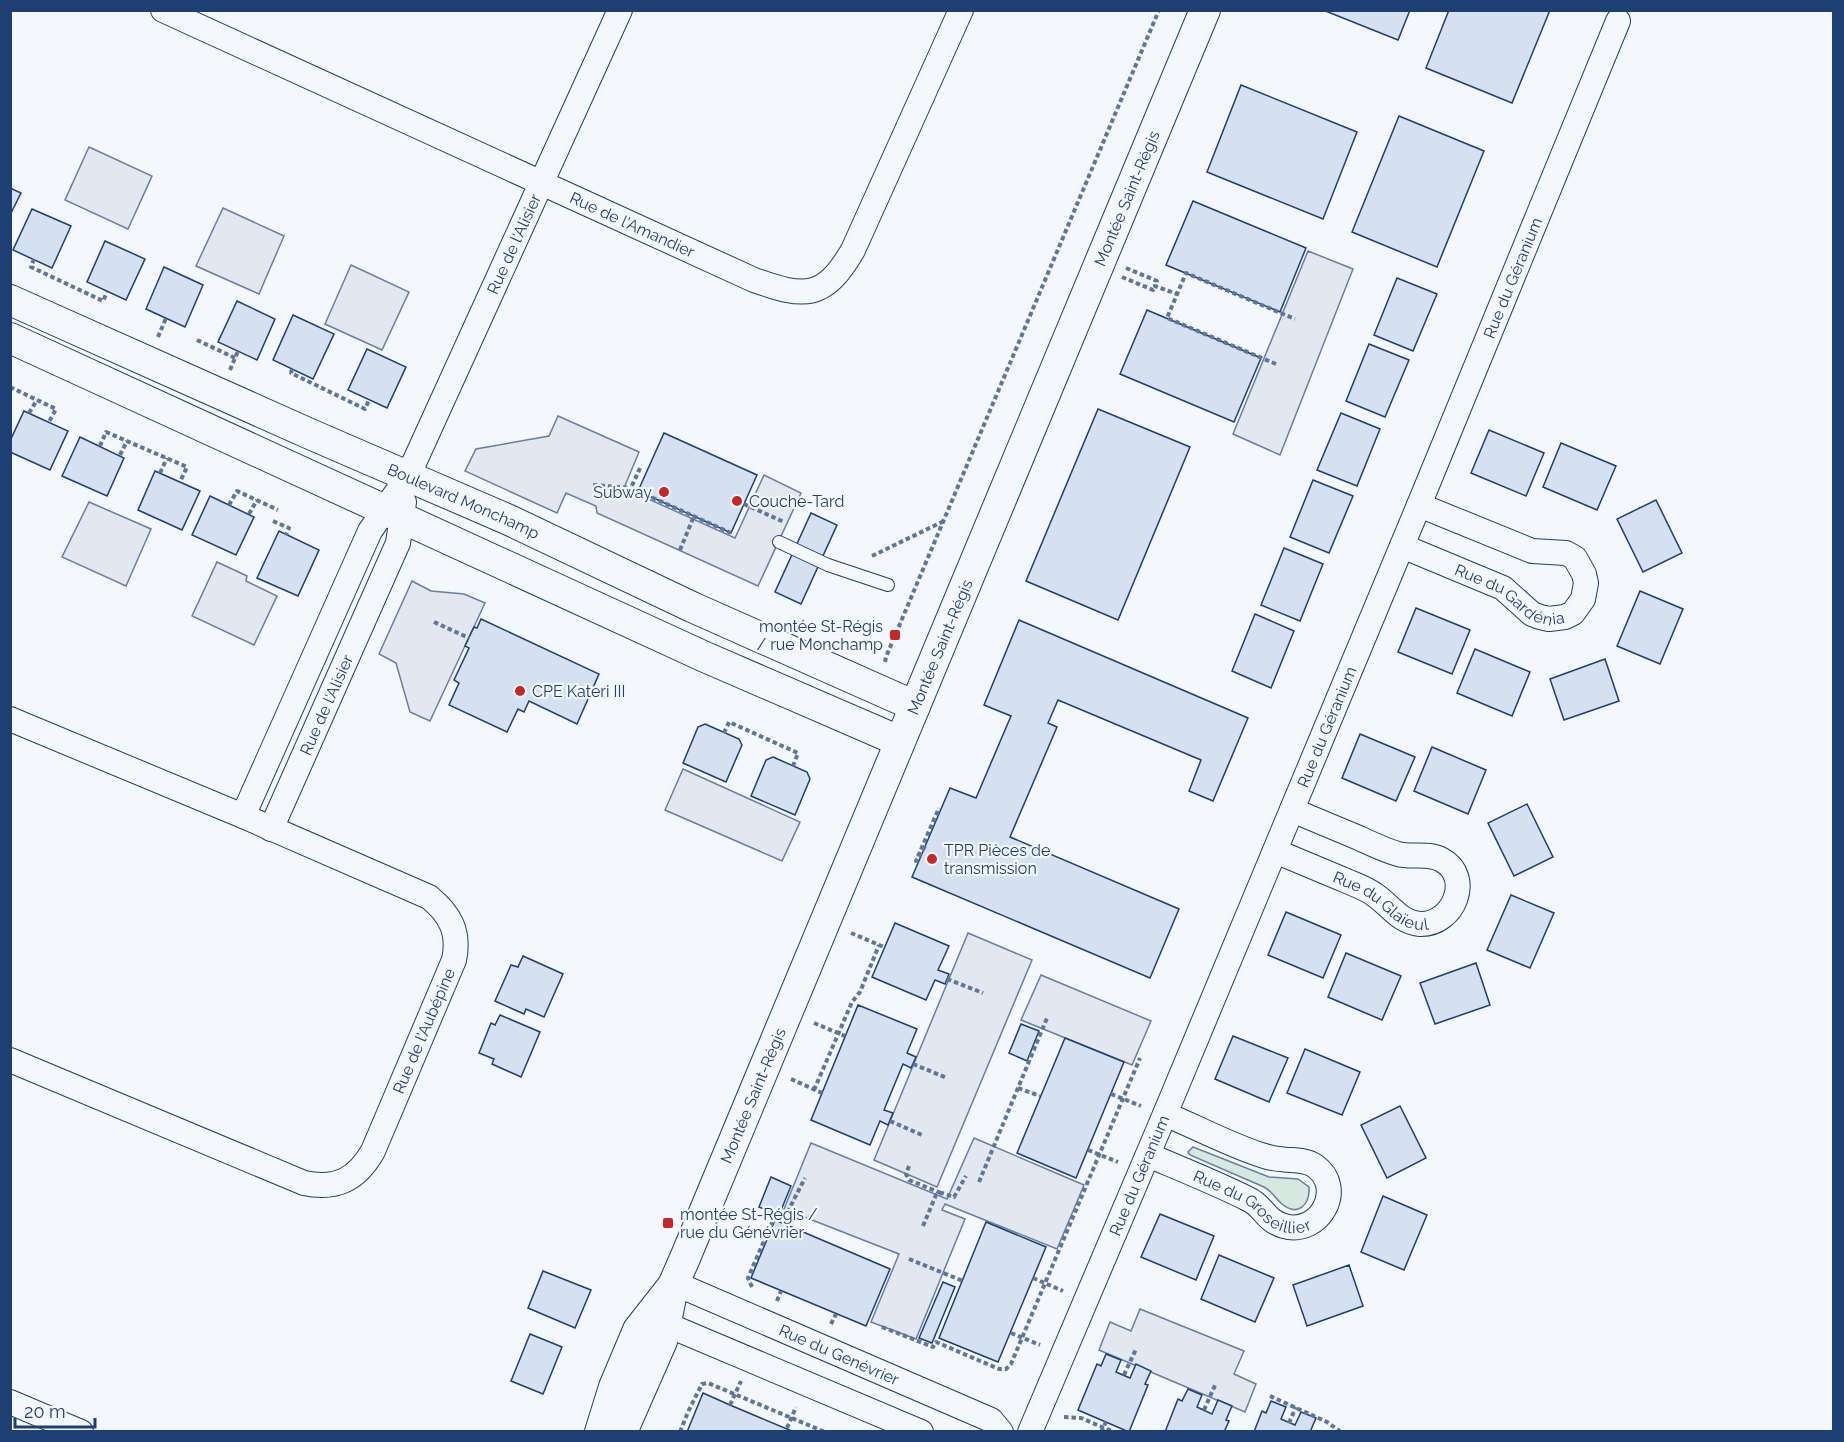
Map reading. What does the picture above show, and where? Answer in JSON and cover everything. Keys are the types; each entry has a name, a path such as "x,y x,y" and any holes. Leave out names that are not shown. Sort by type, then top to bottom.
{"street":[{"name":"Rue de l'Amandier","path":"163,10 754,280 794,292 820,289 832,280 853,250 961,10"},
{"name":"Rue de l'Alisier","path":"271,829 398,543 394,513 408,476 620,10"},
{"name":"Montée Saint-Régis","path":"622,1431 662,1341 658,1321 1204,10"},
{"name":"Rue du Géranium","path":"1030,1431 1148,1155 1154,1110 1275,850 1618,21"},
{"name":"Boulevard Monchamp","path":"10,300 509,520 805,658 915,706"},
{"path":"10,338 705,657 899,741"},
{"name":"Rue du Gardénia","path":"1402,546 1503,588 1532,614 1540,617 1549,619 1566,617 1573,613 1583,599 1586,583 1575,558 1566,553 1532,551 1419,505"},
{"name":"Rue de l'Alisier","path":"243,816 370,531 394,513"},
{"name":"Rue de l'Aubépine","path":"10,719 243,816 429,897 448,916 456,938 454,960 373,1151 364,1166 341,1182 316,1185 304,1183 10,1060"},
{"name":"Rue du Glaïeul","path":"1275,850 1371,892 1392,911 1409,921 1420,924 1438,920 1456,900 1458,892 1455,872 1442,860 1434,856 1400,855 1292,810"},
{"name":"Rue du Groseillier","path":"1148,1155 1251,1200 1271,1221 1282,1226 1293,1228 1311,1224 1324,1210 1328,1200 1328,1190 1322,1172 1307,1162 1279,1160 1255,1153 1154,1110"},
{"name":"Rue du Genévrier","path":"674,1283 991,1420 1001,1431"},
{"name":"Montée Saint-Régis","path":"600,1431 614,1386 638,1330 658,1321"},
{"path":"658,1321 921,1431"},
{"path":"10,1402 81,1431"}],"lane":[{"path":"778,542 828,565 888,585"}],"path":[{"path":"885,667 886,657 1160,10"},
{"path":"34,259 31,267 104,301 107,292"},
{"path":"1121,277 1153,290 1157,281 1125,267"},
{"path":"1276,364 1167,318 1177,294 1186,273 1295,319"},
{"path":"1155,286 1177,294"},
{"path":"155,343 166,318"},
{"path":"197,340 235,358"},
{"path":"227,376 238,351"},
{"path":"292,369 291,373 365,409 369,400"},
{"path":"10,387 56,409 49,422"},
{"path":"29,413 37,400"},
{"path":"100,446 106,432 187,467 180,482"},
{"path":"120,455 128,441"},
{"path":"160,473 167,458"},
{"path":"631,488 640,468"},
{"path":"593,485 631,488 731,533"},
{"path":"229,505 237,491 278,510"},
{"path":"249,514 257,500"},
{"path":"744,504 787,524"},
{"path":"680,550 694,516"},
{"path":"273,521 289,528 286,535"},
{"path":"872,556 945,521"},
{"path":"434,622 469,638"},
{"path":"724,733 729,722 798,753 793,766"},
{"path":"925,846 916,861 939,808"},
{"path":"814,1090 852,1002 860,992 881,946 851,933"},
{"path":"947,979 983,993"},
{"path":"979,1182 1047,1018"},
{"path":"814,1023 845,1036"},
{"path":"882,1327 933,1347 936,1342 1006,1370 1011,1364 1046,1283 1140,1058"},
{"path":"913,1064 947,1078"},
{"path":"791,1079 822,1093"},
{"path":"1018,1088 1041,1096"},
{"path":"1111,1094 1154,1110"},
{"path":"890,1121 922,1135"},
{"path":"1088,1150 1118,1162"},
{"path":"909,1166 906,1174 909,1179 954,1197 966,1176"},
{"path":"755,1291 748,1278 774,1218 787,1213 805,1178"},
{"path":"923,1226 936,1195 942,1193"},
{"path":"909,1259 963,1281"},
{"path":"1033,1278 1065,1292"},
{"path":"770,1297 788,1304"},
{"path":"821,1318 832,1323"},
{"path":"1011,1333 1042,1346"},
{"path":"1124,1375 1136,1349"},
{"path":"730,1405 741,1379"},
{"path":"680,1431 702,1384 708,1383 825,1431"},
{"path":"1204,1410 1216,1383"},
{"path":"1270,1396 1327,1422 1341,1431"},
{"path":"787,1428 798,1403"},
{"path":"1289,1423 1296,1407"},
{"path":"1058,1416 1082,1418 1102,1429 1114,1431"},
{"path":"1102,1429 1106,1422"}],"shaded area":[{"path":"89,147 152,176 128,229 65,200"},
{"path":"223,208 284,236 259,294 196,266"},
{"path":"1308,251 1353,269 1280,455 1233,434"},
{"path":"351,265 409,292 382,350 325,324"},
{"path":"558,416 639,452 624,488 735,538 764,475 801,493 758,586 597,513 596,506 566,493 557,513 465,471 476,449 549,436"},
{"path":"89,502 151,529 126,586 62,557"},
{"path":"217,562 247,576 246,581 277,596 254,645 192,616"},
{"path":"412,581 431,591 464,594 485,603 430,721 410,712 396,663 379,654"},
{"path":"683,769 800,822 782,861 665,810"},
{"path":"968,933 1032,960 937,1187 874,1160"},
{"path":"1041,975 1151,1021 1132,1065 1021,1020"},
{"path":"974,1138 1084,1185 1057,1249 945,1204 942,1210 965,1219 916,1339 871,1322 899,1254 784,1209 811,1143 947,1199"},
{"path":"1193,1147 1269,1177 1298,1179 1309,1187 1305,1204 1298,1209 1288,1208 1264,1187 1190,1155 1188,1152"},
{"path":"1140,1309 1244,1351 1234,1374 1256,1384 1245,1412 1099,1350 1110,1322 1131,1331"}],"building":[{"path":"1323,10 1410,10 1398,40"},
{"path":"1449,10 1550,10 1512,103 1426,68"},
{"path":"1241,85 1357,132 1323,219 1207,172"},
{"path":"1399,116 1484,151 1437,267 1352,232"},
{"path":"10,188 21,193 10,215"},
{"path":"1193,201 1306,248 1280,312 1166,265"},
{"path":"32,209 71,226 52,268 13,250"},
{"path":"105,241 145,259 126,300 87,282"},
{"path":"164,267 203,285 185,327 146,309"},
{"path":"1397,278 1437,294 1413,351 1374,335"},
{"path":"237,301 275,319 257,360 218,342"},
{"path":"1147,310 1261,358 1234,422 1120,374"},
{"path":"293,315 334,334 313,379 273,360"},
{"path":"1369,344 1409,360 1385,417 1346,401"},
{"path":"367,349 406,367 387,408 348,390"},
{"path":"1098,409 1190,447 1118,620 1026,581"},
{"path":"24,411 68,431 50,470 10,452 10,441"},
{"path":"1341,413 1380,429 1357,486 1317,470"},
{"path":"1489,430 1544,453 1526,496 1471,473"},
{"path":"664,433 757,475 731,533 638,491"},
{"path":"80,437 124,458 107,496 62,476"},
{"path":"1561,443 1616,466 1597,510 1543,487"},
{"path":"155,471 200,491 182,530 138,510"},
{"path":"1313,480 1353,496 1329,553 1290,537"},
{"path":"210,496 254,517 236,555 192,535"},
{"path":"1656,500 1682,553 1643,572 1617,519"},
{"path":"811,513 837,525 801,604 775,592"},
{"path":"279,531 319,550 298,596 257,578"},
{"path":"1284,548 1323,564 1300,621 1261,605"},
{"path":"1640,591 1683,609 1660,664 1617,646"},
{"path":"1416,608 1470,630 1452,674 1398,652"},
{"path":"1255,614 1294,631 1271,688 1232,671"},
{"path":"481,619 599,674 577,724 529,701 524,712 518,709 507,732 449,705 459,683 454,680 469,648 465,646 474,627 477,628"},
{"path":"1019,620 1248,718 1213,801 1189,791 1201,760 1058,700 1048,723 1057,727 1010,837 1179,909 1150,978 912,877 950,788 976,798 1011,716 984,705"},
{"path":"1475,649 1530,672 1512,716 1457,693"},
{"path":"1605,659 1619,701 1564,720 1550,679"},
{"path":"705,724 739,739 742,745 726,782 683,763 698,727"},
{"path":"1360,734 1415,757 1396,801 1342,778"},
{"path":"1432,747 1486,770 1468,814 1414,791"},
{"path":"773,757 807,772 810,779 795,815 751,796 766,760"},
{"path":"1527,804 1553,857 1514,876 1488,823"},
{"path":"1511,895 1554,913 1530,968 1487,950"},
{"path":"1286,912 1341,935 1323,978 1268,955"},
{"path":"895,923 949,946 938,970 949,974 945,984 935,980 926,1000 872,977"},
{"path":"1346,953 1401,976 1382,1020 1328,997"},
{"path":"523,956 563,974 544,1017 526,1009 524,1014 495,1001 511,965 518,967"},
{"path":"1476,963 1490,1005 1435,1024 1420,983"},
{"path":"858,1005 917,1029 907,1053 916,1057 911,1068 903,1064 884,1110 893,1113 888,1125 880,1121 870,1145 811,1120"},
{"path":"500,1015 540,1032 521,1077 492,1064 494,1059 479,1053 491,1023 495,1025"},
{"path":"1021,1024 1039,1031 1027,1061 1009,1053"},
{"path":"1233,1036 1288,1058 1269,1102 1215,1079"},
{"path":"1065,1038 1124,1062 1076,1178 1017,1153"},
{"path":"1305,1049 1360,1072 1342,1115 1287,1093"},
{"path":"1400,1106 1426,1158 1387,1178 1361,1125"},
{"path":"771,1177 791,1186 779,1215 759,1207"},
{"path":"1383,1196 1427,1215 1404,1270 1361,1252"},
{"path":"1160,1214 1214,1236 1196,1280 1141,1257"},
{"path":"775,1220 890,1269 866,1326 751,1278"},
{"path":"986,1222 1046,1247 998,1362 939,1338"},
{"path":"1219,1255 1274,1278 1255,1322 1201,1299"},
{"path":"1349,1265 1363,1306 1307,1326 1293,1285"},
{"path":"543,1271 591,1290 575,1328 528,1308"},
{"path":"943,1282 955,1287 932,1343 919,1338"},
{"path":"530,1334 562,1347 543,1394 511,1381"},
{"path":"1106,1354 1121,1360 1116,1372 1130,1378 1136,1364 1151,1371 1145,1384 1148,1385 1129,1432 1078,1410 1097,1364 1101,1366"},
{"path":"1188,1389 1202,1395 1197,1407 1212,1414 1218,1400 1232,1406 1224,1432 1165,1432 1178,1399 1182,1401"},
{"path":"703,1393 730,1405 794,1432 687,1432"},
{"path":"1271,1401 1286,1407 1281,1419 1295,1425 1301,1412 1316,1418 1310,1432 1254,1432 1262,1411 1266,1413"}],"place":[{"name":"Subway","path":"664,492"},
{"name":"Couche-Tard","path":"737,501"},
{"name":"montée St-Régis / rue Monchamp","path":"895,635"},
{"name":"CPE Kateri III","path":"520,691"},
{"name":"TPR Pièces de transmission","path":"932,859"},
{"name":"montée St-Régis / rue du Génévrier","path":"668,1223"}]}
